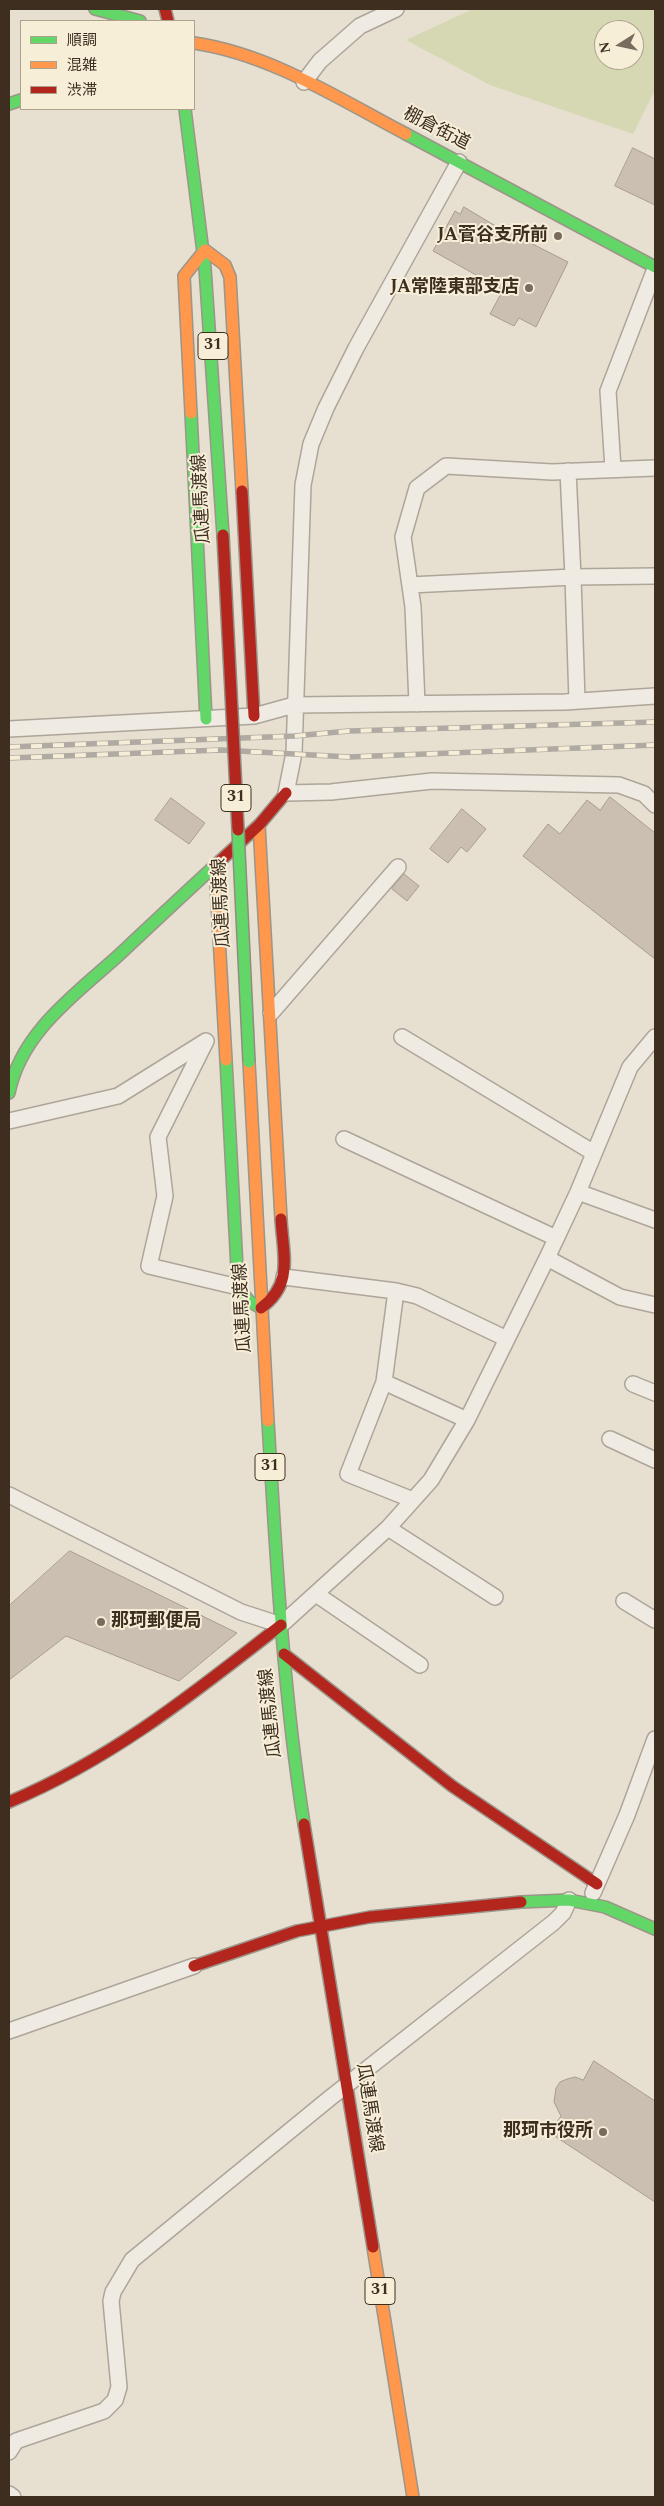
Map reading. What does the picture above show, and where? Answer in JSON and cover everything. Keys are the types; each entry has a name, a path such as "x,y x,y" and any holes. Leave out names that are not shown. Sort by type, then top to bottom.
{"main road":[{"path":"95,9 136,20"},
{"name":"棚倉街道","path":"195,42 229,50 304,82 459,162 655,268"},
{"name":"瓜連馬渡線","path":"185,110 205,250 212,324 261,1308 281,1625 297,1778 413,2497"},
{"path":"206,720 184,276 205,250 225,265 230,277 254,716"},
{"path":"9,1093 11,1080 27,1046 46,1022 258,825 286,793"},
{"path":"215,866 238,1288 250,1301 261,1308 274,1299 282,1288 284,1276 271,1013 258,825"},
{"path":"9,1802 82,1769 146,1727 281,1625"},
{"path":"284,1654 452,1786 597,1884"},
{"path":"194,1966 297,1931 370,1917 432,1909 569,1900 605,1907 655,1929"}],"street":[{"path":"304,82 320,61 360,26 396,9"},
{"path":"459,162 356,348 311,444 303,485 294,705 294,753 286,793 332,792 432,781 540,782 619,785 644,794 655,805"},
{"path":"613,469 608,391 655,268"},
{"path":"417,704 413,607 403,537 417,488 446,466 568,471 655,468"},
{"path":"568,471 577,701"},
{"path":"410,585 573,577 655,576"},
{"path":"9,729 254,716 294,705 577,701 655,696"},
{"path":"271,1013 398,867"},
{"path":"9,1121 118,1096 206,1041 224,1023"},
{"path":"402,1037 594,1153"},
{"path":"9,1495 241,1612 281,1625 388,1528 431,1480 467,1420 547,1258 578,1192 630,1066 655,1037"},
{"path":"206,1041 158,1137 165,1196 148,1266 238,1288"},
{"path":"9,1052 27,1046"},
{"path":"344,1139 556,1238"},
{"path":"578,1192 655,1220"},
{"path":"547,1258 620,1296 655,1305"},
{"path":"284,1276 396,1291 417,1296 507,1339"},
{"path":"396,1291 384,1382 348,1474 413,1500"},
{"path":"384,1382 467,1420"},
{"path":"633,1384 655,1393"},
{"path":"610,1439 655,1460"},
{"path":"388,1528 495,1597"},
{"path":"316,1594 420,1665"},
{"path":"624,1601 655,1620"},
{"path":"587,1904 627,1815 655,1739"},
{"path":"9,2452 16,2441 104,2410 115,2400 119,2386 111,2301 113,2292 132,2260 347,2085 554,1922 563,1913 569,1900"},
{"path":"9,2031 194,1966"},
{"path":"9,2494 13,2497"}],"green space":[{"path":"473,9 655,9 655,90 633,134 490,85 406,40"}],"building":[{"path":"633,148 655,159 655,205 615,186"},
{"path":"464,207 499,228 509,225 511,233 568,262 536,327 519,318 514,326 490,314 503,290 433,251 455,211 460,214"},
{"path":"610,797 655,833 655,959 523,856 548,824 560,834 587,800 600,810"},
{"path":"171,798 205,823 189,844 155,820"},
{"path":"462,809 486,829 467,852 461,847 448,863 430,849"},
{"path":"404,874 419,886 407,901 392,889"},
{"path":"70,1551 237,1633 179,1681 66,1636 9,1680 9,1606"},
{"name":"那珂市役所","path":"594,2061 655,2101 655,2202 550,2133 561,2116 554,2102 556,2088 560,2082 567,2079 575,2077 583,2080"}],"railway":[{"path":"9,747 294,736 349,731 655,722"},
{"path":"9,758 221,750 349,757 655,745"}],"traffic: fast":[{"path":"95,9 136,20"},
{"path":"9,104 20,100"},
{"path":"185,110 205,268 223,535"},
{"path":"406,134 655,267"},
{"path":"191,413 206,719"},
{"path":"238,830 249,1062"},
{"path":"9,1093 15,1071 25,1051 52,1016 220,861"},
{"path":"226,1060 238,1287 249,1301 261,1308"},
{"path":"268,1421 285,1674 304,1824"},
{"path":"521,1902 569,1900 605,1907 655,1929"}],"traffic: slow":[{"path":"195,43 250,57 277,67 406,134"},
{"path":"191,413 184,276 205,250 225,265 230,277 242,491"},
{"path":"259,825 281,1219"},
{"path":"215,866 226,1060"},
{"path":"249,1062 268,1421"},
{"path":"373,2247 413,2497"}],"traffic: jam":[{"path":"165,9 168,20"},
{"path":"242,491 254,716"},
{"path":"223,535 238,830"},
{"path":"220,861 259,825 286,793"},
{"path":"261,1308 271,1299 282,1279 284,1257 281,1219"},
{"path":"9,1802 83,1766 151,1723 281,1625"},
{"path":"284,1654 452,1786 597,1884"},
{"path":"304,1824 373,2247"},
{"path":"194,1966 297,1931 370,1917 521,1902"}],"place":[{"name":"JA菅谷支所前","path":"558,236"},
{"name":"JA常陸東部支店","path":"529,288"},
{"name":"那珂郵便局","path":"101,1622"},
{"name":"那珂市役所","path":"603,2132"}]}
